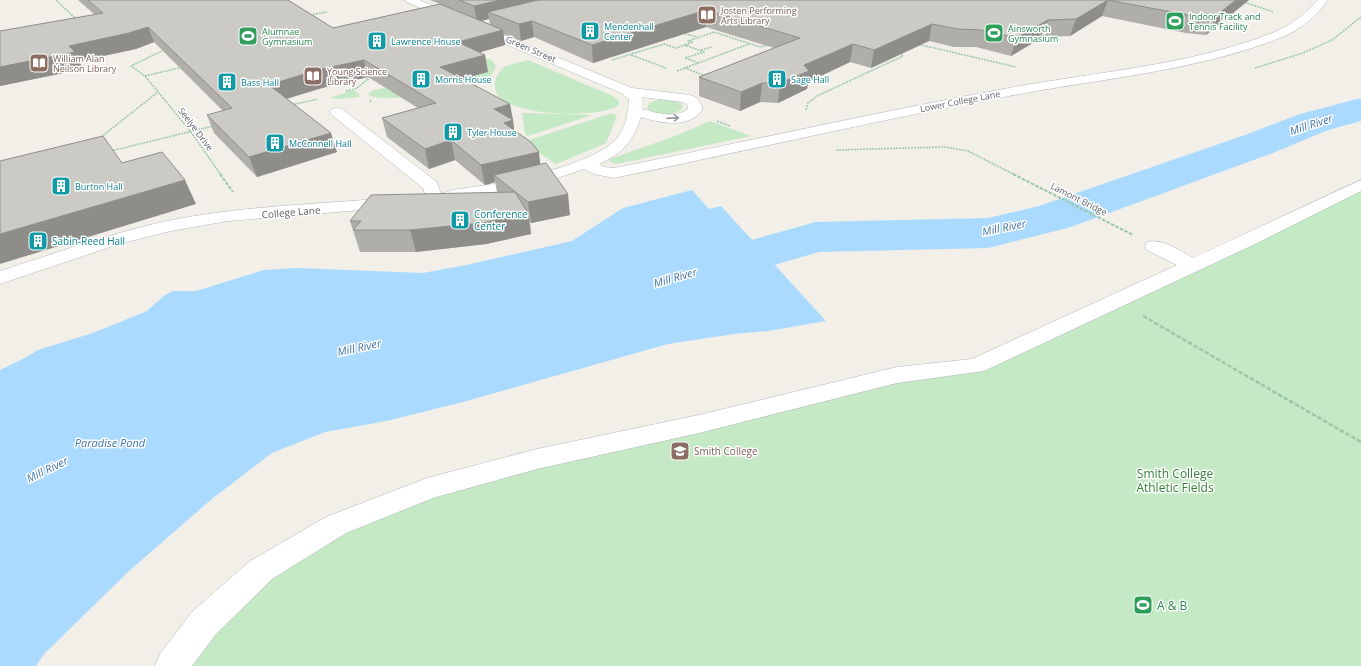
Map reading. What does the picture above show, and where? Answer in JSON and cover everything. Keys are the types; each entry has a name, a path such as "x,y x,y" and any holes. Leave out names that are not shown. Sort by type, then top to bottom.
{"street":[{"name":"Green Street","path":"410,0 629,92 685,98 692,101 695,106 695,110 693,112 680,117 671,118 652,117 635,112"},
{"name":"Lower College Lane","path":"587,164 600,171 614,173 904,112 1191,60 1244,46 1283,33 1306,19 1323,0"},
{"path":"477,27 495,23"},
{"path":"587,164 611,152 622,144 629,132 635,112 636,98 629,92"},
{"path":"337,112 432,186 421,200"},
{"name":"College Lane","path":"0,278 106,242 172,226 228,216 421,200 527,184 587,164"},
{"path":"172,666 204,623 261,570 336,525 427,489 537,459 699,424 897,375 976,366 1361,186"},
{"path":"1154,246 1192,265"}],"path":[{"path":"56,0 77,20"},
{"path":"1237,0 1279,13"},
{"path":"326,30 328,26 323,21 308,16 327,12"},
{"path":"315,23 323,21"},
{"path":"680,32 697,38"},
{"path":"659,42 676,48 693,42 688,41 714,32 760,47 768,45 774,47"},
{"path":"610,61 664,44"},
{"path":"677,70 750,44"},
{"path":"915,44 1016,67"},
{"path":"685,45 704,52 685,58 699,63"},
{"path":"700,50 712,46"},
{"path":"809,114 806,109 808,103 817,96 903,56 895,47"},
{"name":"Seelye Drive","path":"167,48 131,66 145,76 191,132 234,196"},
{"path":"635,49 640,51"},
{"path":"630,54 666,68"},
{"path":"145,76 187,66"},
{"path":"685,68 712,78"},
{"path":"369,73 371,77"},
{"path":"342,92 357,88 377,74"},
{"path":"99,139 158,92"},
{"path":"291,106 321,98"},
{"path":"108,151 214,126"},
{"name":"Lamont Bridge","path":"832,150 945,147 968,151 1154,246"},
{"path":"1117,301 1361,442"}],"green space":[{"path":"481,56 493,61 496,66 493,72 485,80 444,91 406,97 376,97 368,94 374,90 385,88 399,96 487,72"},
{"path":"528,60 613,96 619,101 619,104 610,109 574,114 530,110 511,104 499,96 495,82 499,73 505,66 510,66 509,65"},
{"path":"353,90 359,94 359,97 339,99 330,98"},
{"path":"663,99 674,100 682,104 683,108 675,113 659,114 650,111 647,108 649,103"},
{"path":"522,113 592,115 528,136 525,134"},
{"path":"612,113 617,116 606,143 556,164 528,146 528,142 532,139"},
{"path":"710,121 751,136 617,164 609,162 610,159 678,135"},
{"name":"Smith College Athletic Fields","path":"1361,185 1361,666 172,666 204,623 336,525 537,459 977,366"}],"water":[{"name":"Paradise Pond","path":"692,190 709,209 721,206 826,321 768,331 734,334 668,344 463,402 386,421 325,432 272,453 213,498 128,572 44,654 36,666 0,666 0,370 38,350 93,333 147,311 165,295 173,291 196,291 264,270 297,268 423,273 471,264 572,241 623,208"}],"building":[{"path":"88,0 288,0 333,28 440,4 503,30 458,42 485,55 440,67 510,104 494,109 513,120 504,123 531,142 539,152 481,165 451,140 425,149 382,118 436,103 364,60 317,70 269,85 331,133 249,157 207,115 232,108 148,27 129,33 69,46 75,52 0,67 0,31 103,13"},
{"path":"459,0 501,0 474,6"},
{"path":"538,0 1108,0 1076,19 1048,20 1016,38 980,30 958,29 932,24 874,50 853,44 804,65 809,71 780,83 762,83 741,92 699,77 800,38 706,10 592,45 532,21 519,24 488,12"},
{"path":"1108,0 1236,0 1213,18 1193,16"},
{"path":"103,136 122,163 162,152 185,180 0,234 0,161"},
{"path":"546,163 568,194 528,202 494,175"},
{"path":"515,192 528,213 482,223 410,230 353,230 361,221 350,221 371,195"}],"waterway":[{"name":"Mill River","path":"685,275 816,237 988,233 1054,217 1259,144 1314,122 1361,109"}],"place":[{"name":"Josten Performing Arts Library","path":"707,15"},
{"name":"Indoor Track and Tennis Facility","path":"1175,21"},
{"name":"Mendenhall Center","path":"590,31"},
{"name":"Ainsworth Gymnasium","path":"994,33"},
{"name":"Alumnae Gymnasium","path":"248,36"},
{"name":"Lawrence House","path":"377,41"},
{"name":"William Alan Neilson Library","path":"39,63"},
{"name":"Young Science Library","path":"313,76"},
{"name":"Morris House","path":"421,79"},
{"name":"Sage Hall","path":"777,79"},
{"name":"Bass Hall","path":"227,82"},
{"name":"Tyler House","path":"453,132"},
{"name":"McConnell Hall","path":"275,143"},
{"name":"Burton Hall","path":"61,186"},
{"name":"Conference Center","path":"460,220"},
{"name":"Sabin-Reed Hall","path":"38,241"},
{"name":"Smith College","path":"680,451"},
{"name":"A & B","path":"1143,605"}]}
